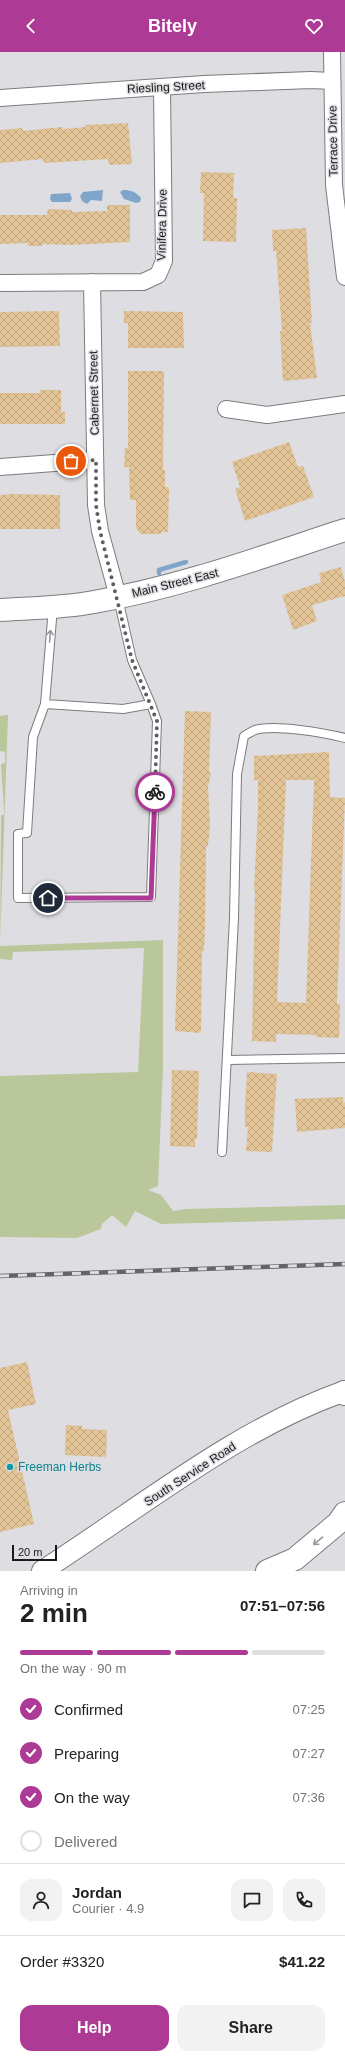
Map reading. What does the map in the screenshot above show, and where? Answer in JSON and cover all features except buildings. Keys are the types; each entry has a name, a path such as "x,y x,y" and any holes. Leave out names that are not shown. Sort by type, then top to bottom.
{"main road":[{"name":"Main Street East","path":"0,610 93,603 236,567 345,530"},
{"path":"267,1571 295,1559 338,1523 345,1513"}],"street":[{"name":"Terrace Drive","path":"332,52 334,185 345,277"},
{"name":"Riesling Street","path":"0,98 162,87 312,80 332,81"},
{"name":"Vinifera Drive","path":"0,283 144,282 158,275 164,261 162,87"},
{"name":"Cabernet Street","path":"92,282 96,505 100,531 118,597"},
{"path":"226,409 267,415 345,404"},
{"path":"0,467 96,460"},
{"name":"South Service Road","path":"42,1571 246,1436 312,1403 345,1392"}],"lane":[{"path":"53,606 45,704 33,737 27,833 18,834 18,898 151,898 157,721 132,660 118,597"},
{"path":"45,704 123,709 151,704"},
{"path":"222,1152 228,1060 237,774 244,736 256,730 269,728 319,731 345,738"},
{"path":"228,1060 345,1058"}],"green space":[{"path":"8,715 0,943 1,815 4,815 1,764 5,763 5,752 0,751 0,716"},
{"path":"163,940 163,1068 158,1186 148,1190 161,1195 173,1211 186,1209 345,1205 345,1219 161,1224 135,1211 126,1227 112,1215 102,1224 101,1229 77,1238 0,1237 0,1076 138,1072 144,948 13,952 12,960 0,959 0,946"}],"water":[{"path":"103,190 102,201 91,200 87,204 82,201 80,196 83,192"},
{"path":"123,190 131,191 137,194 141,198 140,202 136,203 124,199 120,192"},
{"path":"70,193 72,199 70,202 52,202 50,199 51,194"}],"waterway":[{"path":"159,573 159,570 186,562"}],"railway":[{"path":"0,1276 345,1264"}],"way so far":[{"path":"71,461 96,460 96,505 105,555 118,597 132,660 157,721 155,792"}],"place":[{"name":"Freeman Herbs","path":"10,1467"}],"route":[{"path":"48,898 151,898 155,792"}]}
